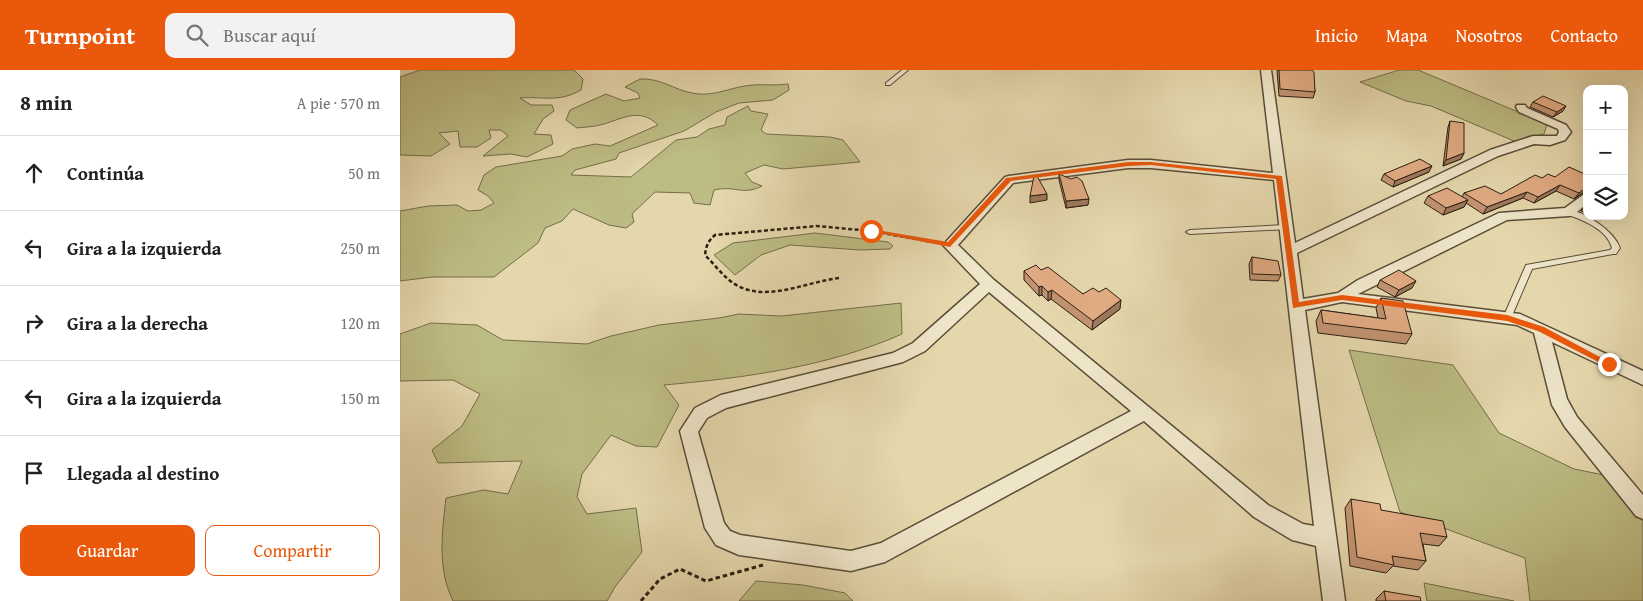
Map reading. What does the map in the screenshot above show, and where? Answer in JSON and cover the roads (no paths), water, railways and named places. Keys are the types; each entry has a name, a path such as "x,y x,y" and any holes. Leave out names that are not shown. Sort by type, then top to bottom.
{"street":[{"path":"1266,70 1334,601"},
{"path":"1289,251 1494,153 1533,140 1550,141 1561,138 1565,132 1562,127 1523,110 1521,106"},
{"path":"1279,177 1213,172 1151,164 1128,164 1009,180 950,245 989,284 1145,412 1261,511 1299,533 1326,538"},
{"path":"1342,297 1362,284 1504,216 1569,212 1583,200"},
{"path":"989,284 920,347 897,358 721,402 708,408 697,418 689,431 715,528 723,538 739,545 851,561 885,552 1145,412"},
{"path":"1296,306 1342,297 1507,318 1541,329 1643,378"},
{"path":"1541,329 1558,400 1571,422 1643,510"}],"lane":[{"path":"888,84 905,70"},
{"path":"1507,318 1529,267 1613,252 1616,248 1616,243 1609,235 1582,216 1569,212"},
{"path":"1190,232 1286,228"}]}
